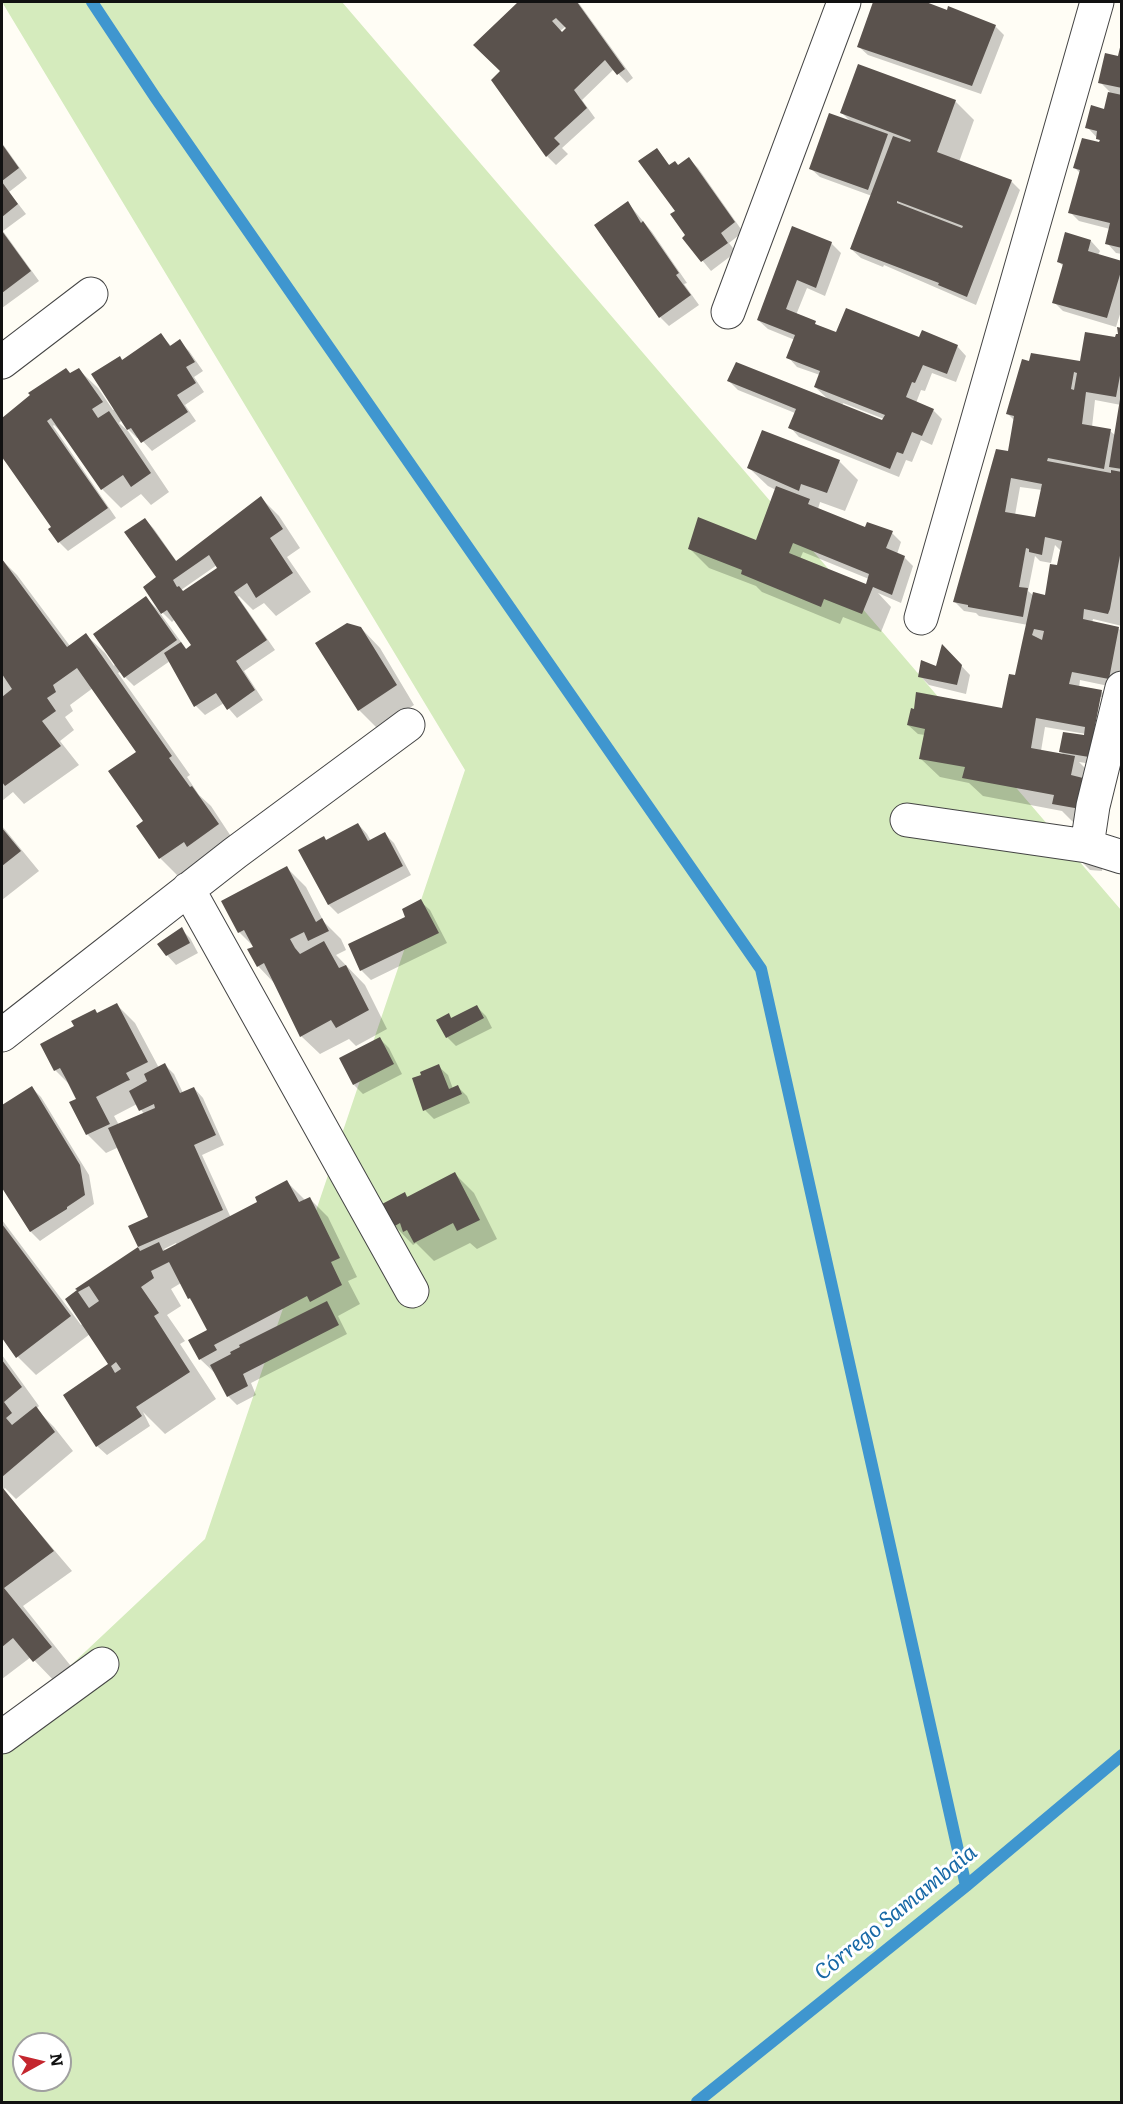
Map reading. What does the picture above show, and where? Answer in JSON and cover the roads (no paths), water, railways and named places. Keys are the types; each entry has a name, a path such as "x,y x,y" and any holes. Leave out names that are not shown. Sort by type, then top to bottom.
{"street":[{"path":"728,312 844,2"},
{"path":"921,618 1096,2"},
{"path":"2,362 91,294"},
{"path":"1087,846 1093,806 1122,688"},
{"path":"2,1035 188,889 408,725"},
{"path":"907,820 1087,846 1122,857"},
{"path":"188,889 412,1291"},
{"path":"2,1737 102,1664"}],"waterway":[{"path":"92,2 155,97 761,969 966,1886"},
{"name":"Córrego Samambaia","path":"697,2102 966,1886 1122,1755"}]}
